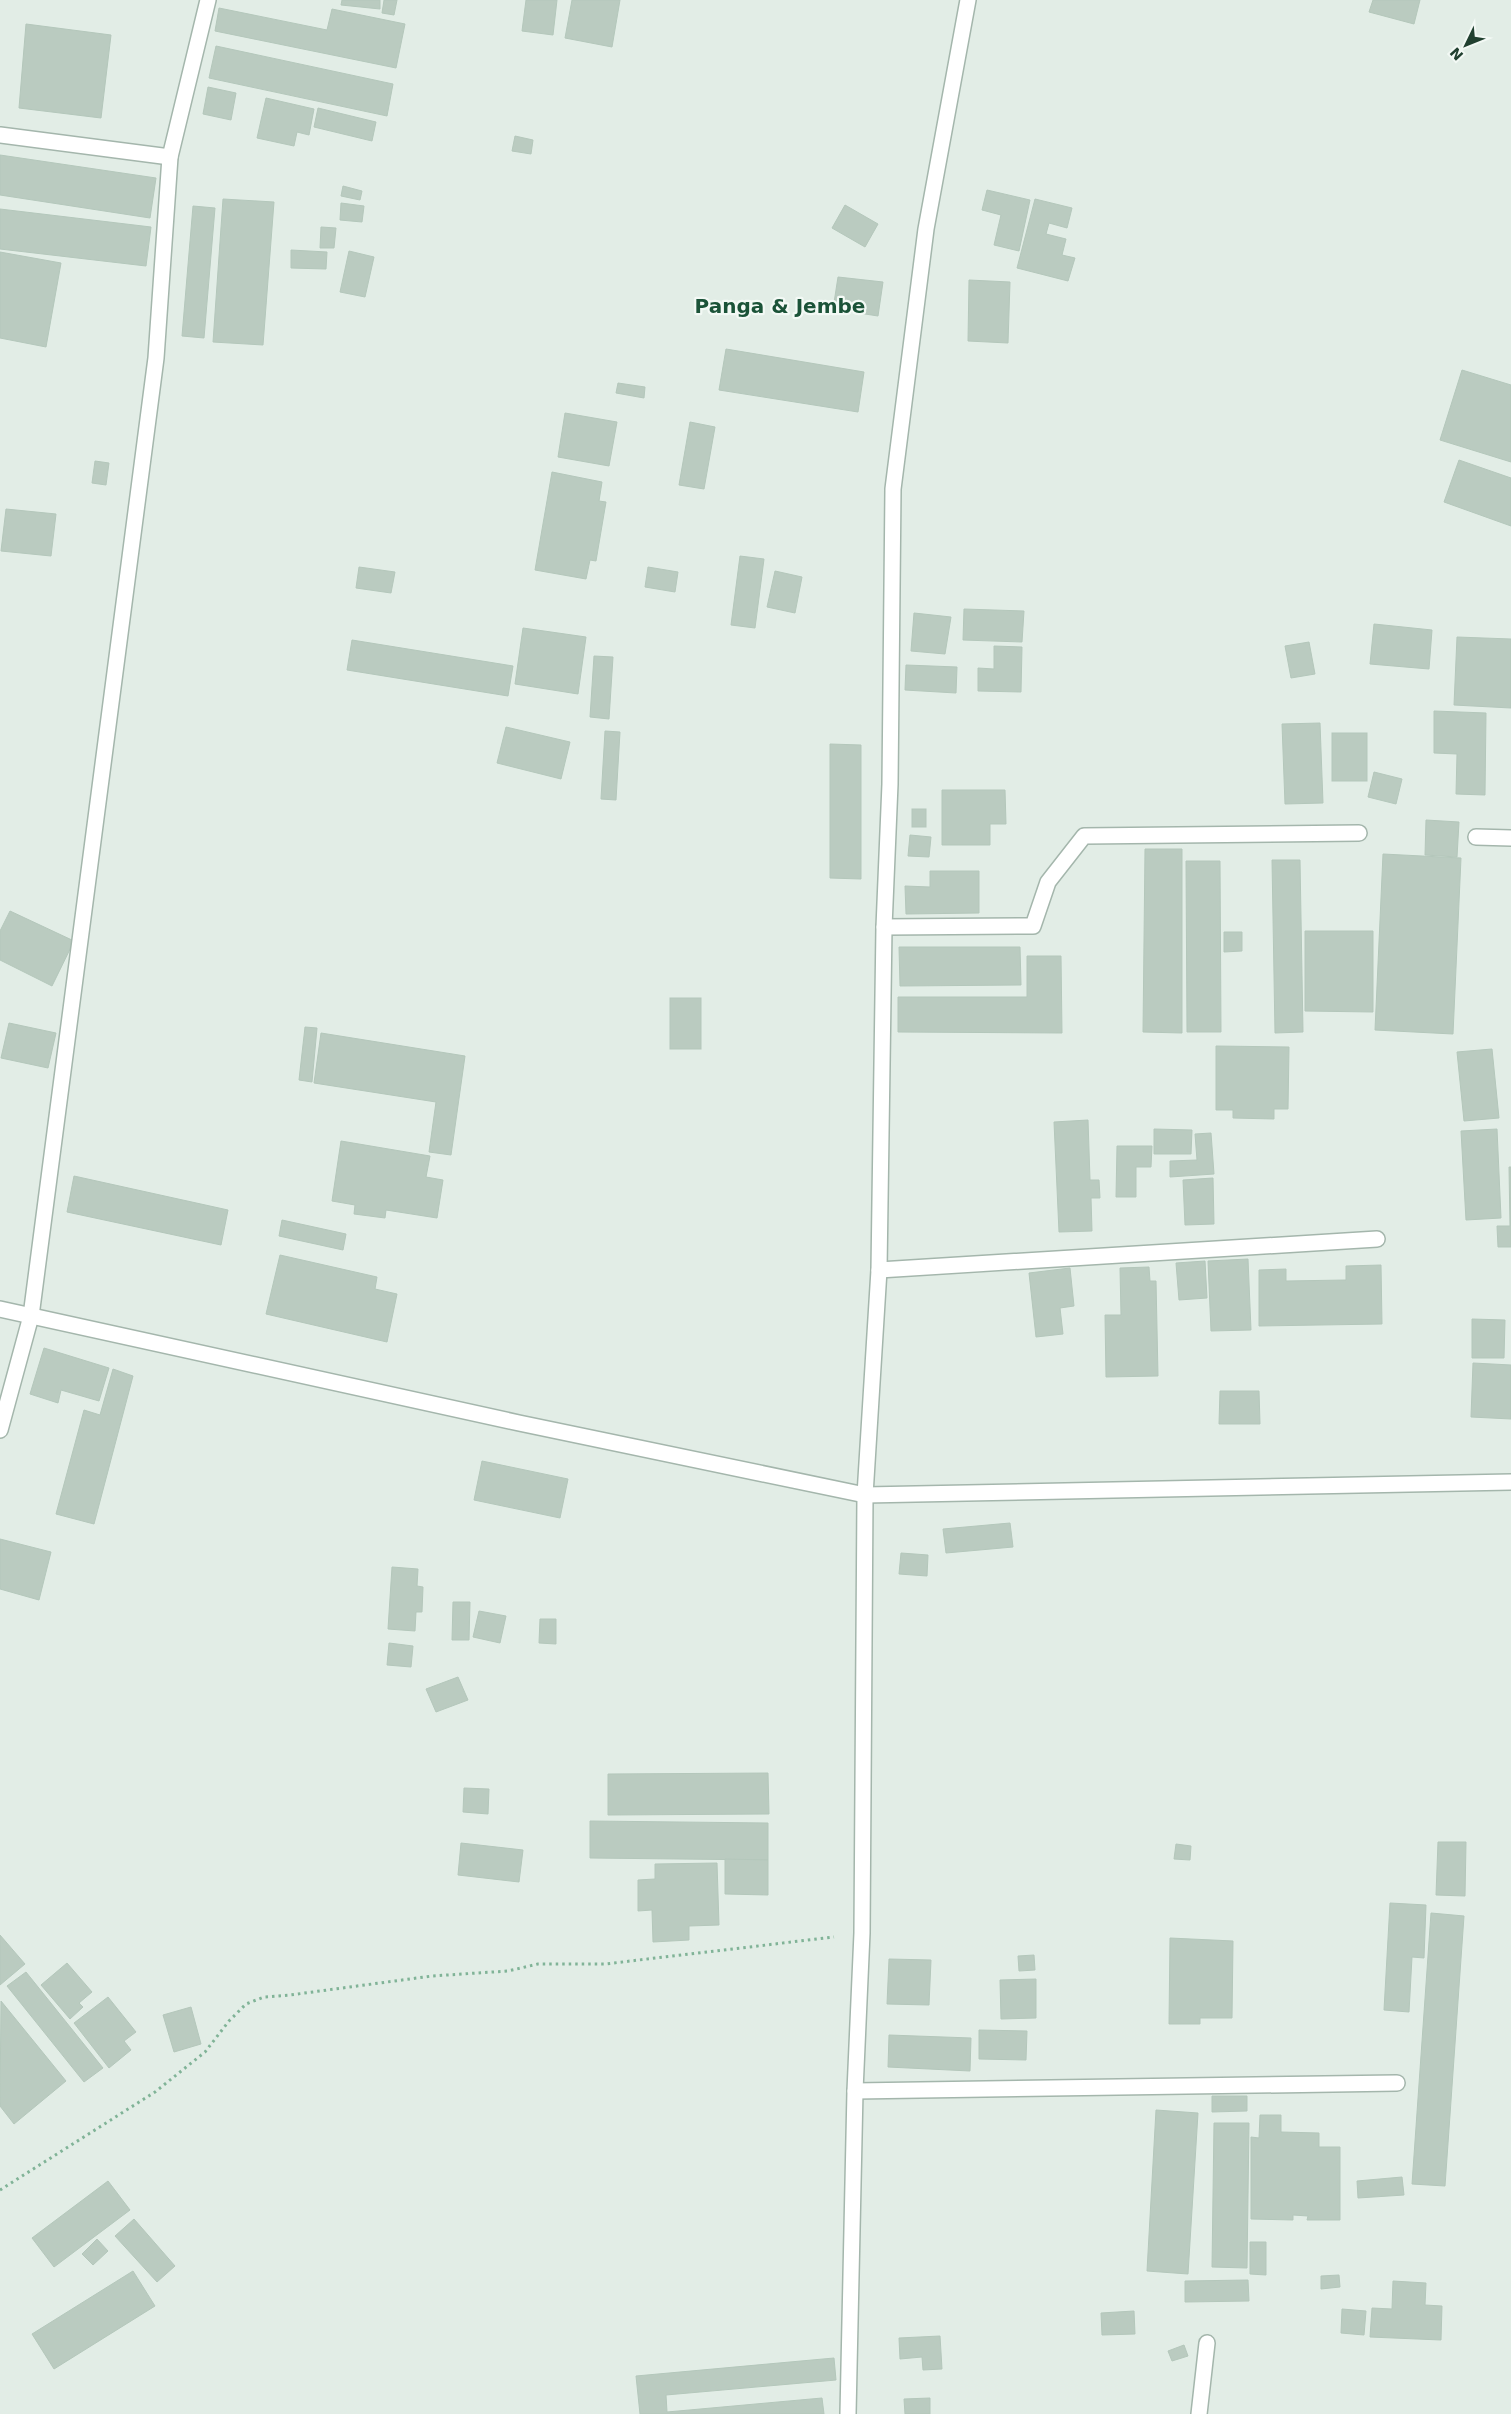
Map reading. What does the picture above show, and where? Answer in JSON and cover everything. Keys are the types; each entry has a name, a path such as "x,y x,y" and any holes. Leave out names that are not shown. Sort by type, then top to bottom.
{"street":[{"path":"0,1430 31,1316 156,358 170,157 208,0"},
{"path":"848,2414 855,2092 862,1933 866,1495 879,1270 884,927 890,784 893,489 926,229 968,0"},
{"path":"0,135 170,157"},
{"path":"884,927 1033,926 1048,882 1084,836 1359,833"},
{"path":"1476,837 1511,838"},
{"path":"879,1270 1377,1239"},
{"path":"0,1309 519,1423 866,1495 1511,1482"},
{"path":"855,2092 1397,2084"},
{"path":"1199,2414 1207,2343"}],"path":[{"path":"0,2190 155,2092 205,2052 229,2020 246,2004 264,1997 290,1996 432,1976 508,1971 538,1964 605,1964 862,1933"}],"building":[{"path":"342,0 380,0 380,9 341,5"},
{"path":"384,0 397,0 394,15 382,13"},
{"path":"526,0 557,0 553,35 522,31"},
{"path":"572,0 620,0 612,47 565,38"},
{"path":"1373,0 1420,0 1414,24 1369,12"},
{"path":"219,8 327,30 332,9 405,24 396,68 215,31"},
{"path":"26,24 111,35 101,118 19,108"},
{"path":"216,46 393,84 387,116 209,78"},
{"path":"208,87 236,93 231,120 203,114"},
{"path":"266,98 314,109 309,135 297,132 294,146 257,138"},
{"path":"318,108 376,122 372,141 314,127"},
{"path":"515,136 533,140 531,154 512,151"},
{"path":"0,155 156,178 150,218 0,195"},
{"path":"343,186 362,191 360,200 341,196"},
{"path":"987,190 1030,200 1019,251 994,245 1001,215 982,210"},
{"path":"223,199 274,202 263,345 213,342"},
{"path":"1035,199 1072,208 1067,228 1049,223 1046,234 1066,239 1062,255 1075,258 1068,281 1017,268"},
{"path":"341,203 364,206 362,222 340,220"},
{"path":"845,205 878,224 865,247 832,228"},
{"path":"193,206 215,208 204,338 182,336"},
{"path":"0,209 151,227 146,266 0,249"},
{"path":"321,227 336,228 334,248 320,248"},
{"path":"291,250 327,252 326,269 291,268"},
{"path":"349,251 374,257 365,297 340,292"},
{"path":"0,252 61,263 46,347 0,338"},
{"path":"838,277 883,282 878,316 833,309"},
{"path":"969,280 1010,282 1008,343 968,341"},
{"path":"726,349 864,372 858,412 719,390"},
{"path":"1462,370 1511,385 1511,462 1440,440"},
{"path":"618,383 645,387 644,398 616,393"},
{"path":"565,413 617,422 609,466 558,457"},
{"path":"690,422 715,427 704,489 679,485"},
{"path":"1459,460 1511,478 1511,526 1444,502"},
{"path":"95,461 109,463 106,485 92,483"},
{"path":"552,472 602,482 599,501 606,502 596,561 590,560 586,579 535,570"},
{"path":"6,509 56,514 51,556 1,551"},
{"path":"740,556 764,559 755,628 731,625"},
{"path":"359,567 395,572 391,593 356,588"},
{"path":"648,567 678,572 675,592 645,587"},
{"path":"775,571 802,577 795,613 767,607"},
{"path":"964,609 1024,611 1022,642 963,640"},
{"path":"914,613 951,617 945,654 911,651"},
{"path":"1374,624 1432,630 1429,669 1370,664"},
{"path":"523,628 586,637 578,694 515,684"},
{"path":"1457,637 1511,639 1511,708 1454,705"},
{"path":"352,640 513,666 508,696 347,670"},
{"path":"1309,642 1315,674 1291,678 1285,646"},
{"path":"994,646 1022,647 1021,692 978,691 978,668 994,669"},
{"path":"594,656 613,657 609,719 590,717"},
{"path":"906,665 957,667 956,693 905,690"},
{"path":"1434,711 1486,713 1485,795 1456,794 1457,754 1434,753"},
{"path":"1320,723 1323,803 1285,804 1282,724"},
{"path":"506,727 570,742 561,779 497,763"},
{"path":"605,731 620,732 616,800 601,799"},
{"path":"1332,733 1367,733 1367,781 1332,781"},
{"path":"830,744 861,745 861,879 830,878"},
{"path":"1374,772 1402,779 1396,804 1368,797"},
{"path":"942,790 1005,790 1006,824 990,824 990,845 942,845"},
{"path":"912,809 926,809 926,827 912,827"},
{"path":"1426,820 1459,822 1457,857 1425,855"},
{"path":"910,835 931,837 929,857 908,856"},
{"path":"1145,849 1182,849 1182,1033 1143,1032"},
{"path":"1383,854 1461,858 1453,1034 1375,1030"},
{"path":"1272,860 1300,860 1303,1032 1275,1033"},
{"path":"1186,861 1220,861 1221,1032 1187,1032"},
{"path":"930,871 979,871 979,913 906,914 905,886 930,887"},
{"path":"10,911 74,941 52,986 0,960 0,931"},
{"path":"1305,931 1373,931 1373,1012 1305,1011"},
{"path":"1224,932 1242,932 1242,951 1224,952"},
{"path":"899,947 1020,947 1021,985 900,986"},
{"path":"1027,956 1061,956 1062,1033 898,1032 898,997 1027,997"},
{"path":"670,998 701,998 701,1049 670,1049"},
{"path":"9,1023 56,1033 48,1068 1,1058"},
{"path":"305,1027 317,1028 312,1082 299,1080"},
{"path":"321,1033 465,1056 451,1155 429,1152 436,1102 314,1083"},
{"path":"1216,1046 1289,1047 1288,1109 1274,1109 1274,1119 1233,1118 1233,1110 1216,1110"},
{"path":"1492,1049 1499,1118 1464,1121 1457,1052"},
{"path":"1088,1120 1090,1180 1099,1180 1100,1198 1091,1198 1092,1231 1059,1232 1054,1122"},
{"path":"1154,1129 1192,1130 1191,1154 1154,1154"},
{"path":"1497,1129 1501,1218 1466,1220 1461,1131"},
{"path":"1211,1133 1214,1174 1170,1177 1170,1161 1197,1160 1195,1134"},
{"path":"341,1141 430,1156 426,1177 443,1180 437,1218 386,1210 385,1218 354,1214 355,1205 332,1201"},
{"path":"1117,1146 1152,1146 1151,1167 1136,1167 1136,1197 1116,1197"},
{"path":"1509,1167 1511,1167 1511,1247 1498,1247 1497,1226 1510,1226"},
{"path":"74,1176 228,1210 221,1245 67,1212"},
{"path":"1213,1178 1214,1224 1185,1225 1183,1180"},
{"path":"282,1220 346,1234 343,1250 279,1236"},
{"path":"280,1255 377,1277 375,1289 397,1294 387,1342 266,1314"},
{"path":"1248,1259 1251,1330 1211,1331 1208,1261"},
{"path":"1205,1261 1207,1298 1179,1300 1176,1263"},
{"path":"1381,1265 1382,1324 1259,1326 1259,1270 1286,1269 1286,1281 1346,1280 1346,1266"},
{"path":"1149,1267 1150,1281 1156,1281 1158,1376 1106,1377 1105,1315 1121,1315 1120,1268"},
{"path":"1070,1268 1074,1306 1060,1308 1063,1334 1036,1337 1029,1273"},
{"path":"1472,1319 1505,1320 1504,1358 1472,1358"},
{"path":"44,1348 109,1368 99,1401 61,1390 58,1403 30,1394"},
{"path":"1473,1363 1511,1365 1511,1419 1471,1417"},
{"path":"113,1369 133,1376 94,1524 56,1514 84,1410 100,1415"},
{"path":"1220,1391 1259,1391 1260,1424 1219,1424"},
{"path":"482,1461 568,1479 560,1518 474,1500"},
{"path":"1010,1523 1013,1547 946,1553 943,1529"},
{"path":"0,1539 51,1552 39,1600 0,1589"},
{"path":"901,1553 928,1555 927,1576 899,1574"},
{"path":"392,1567 418,1569 417,1586 423,1587 422,1612 416,1612 415,1631 388,1629"},
{"path":"453,1602 470,1602 469,1640 452,1640"},
{"path":"479,1611 506,1616 500,1643 473,1637"},
{"path":"540,1619 556,1619 556,1644 539,1643"},
{"path":"389,1643 413,1646 411,1667 387,1665"},
{"path":"458,1677 468,1700 436,1712 426,1689"},
{"path":"768,1773 769,1814 608,1815 608,1774"},
{"path":"464,1788 489,1789 488,1814 463,1812"},
{"path":"590,1821 768,1823 768,1860 590,1858"},
{"path":"1438,1842 1466,1842 1465,1896 1436,1895"},
{"path":"461,1843 523,1850 519,1882 458,1875"},
{"path":"1176,1844 1191,1846 1190,1860 1174,1859"},
{"path":"725,1859 768,1860 768,1895 725,1894"},
{"path":"717,1863 719,1925 689,1926 689,1940 653,1942 652,1910 638,1911 638,1880 655,1879 655,1864"},
{"path":"1390,1903 1426,1905 1424,1958 1412,1957 1409,2012 1384,2010"},
{"path":"1431,1913 1464,1916 1445,2186 1412,2184"},
{"path":"0,1935 25,1964 0,1985"},
{"path":"1170,1938 1233,1941 1232,2018 1200,2018 1200,2024 1169,2024"},
{"path":"1034,1955 1035,1970 1019,1971 1018,1956"},
{"path":"889,1959 931,1960 929,2005 887,2004"},
{"path":"67,1963 92,1992 79,2003 83,2007 70,2019 41,1985"},
{"path":"26,1972 103,2068 84,2082 7,1986"},
{"path":"1036,1979 1036,2018 1001,2019 1000,1980"},
{"path":"108,1997 136,2032 124,2041 131,2050 109,2068 74,2023"},
{"path":"1,2001 66,2081 14,2124 0,2106"},
{"path":"191,2007 201,2044 174,2052 163,2015"},
{"path":"979,2030 1027,2031 1026,2060 979,2059"},
{"path":"889,2035 971,2038 970,2071 888,2067"},
{"path":"1212,2096 1247,2096 1247,2111 1212,2112"},
{"path":"1156,2110 1198,2113 1188,2274 1147,2271"},
{"path":"1260,2115 1281,2115 1281,2132 1319,2133 1319,2147 1340,2147 1340,2220 1307,2220 1308,2216 1293,2215 1293,2220 1251,2219 1251,2137 1259,2138"},
{"path":"1214,2123 1249,2123 1247,2268 1212,2267"},
{"path":"1402,2177 1404,2195 1358,2198 1357,2181"},
{"path":"108,2181 130,2210 54,2267 32,2238"},
{"path":"134,2219 175,2266 157,2282 115,2236"},
{"path":"97,2239 108,2251 93,2265 82,2254"},
{"path":"1250,2242 1266,2242 1266,2275 1250,2274"},
{"path":"133,2271 155,2306 54,2369 32,2334"},
{"path":"1339,2275 1340,2287 1321,2289 1321,2276"},
{"path":"1248,2280 1249,2301 1185,2302 1185,2281"},
{"path":"1393,2281 1426,2283 1425,2305 1442,2306 1441,2340 1370,2337 1372,2308 1392,2309"},
{"path":"1342,2309 1366,2311 1364,2335 1341,2333"},
{"path":"1134,2311 1135,2334 1102,2335 1101,2313"},
{"path":"940,2336 942,2369 923,2370 922,2357 900,2359 899,2338"},
{"path":"1184,2345 1188,2356 1172,2361 1168,2351"},
{"path":"834,2358 836,2380 666,2395 667,2412 822,2398 824,2414 640,2414 636,2376"},
{"path":"930,2398 930,2414 905,2414 904,2399"}],"district":[{"name":"Panga & Jembe","path":"780,306"}]}
